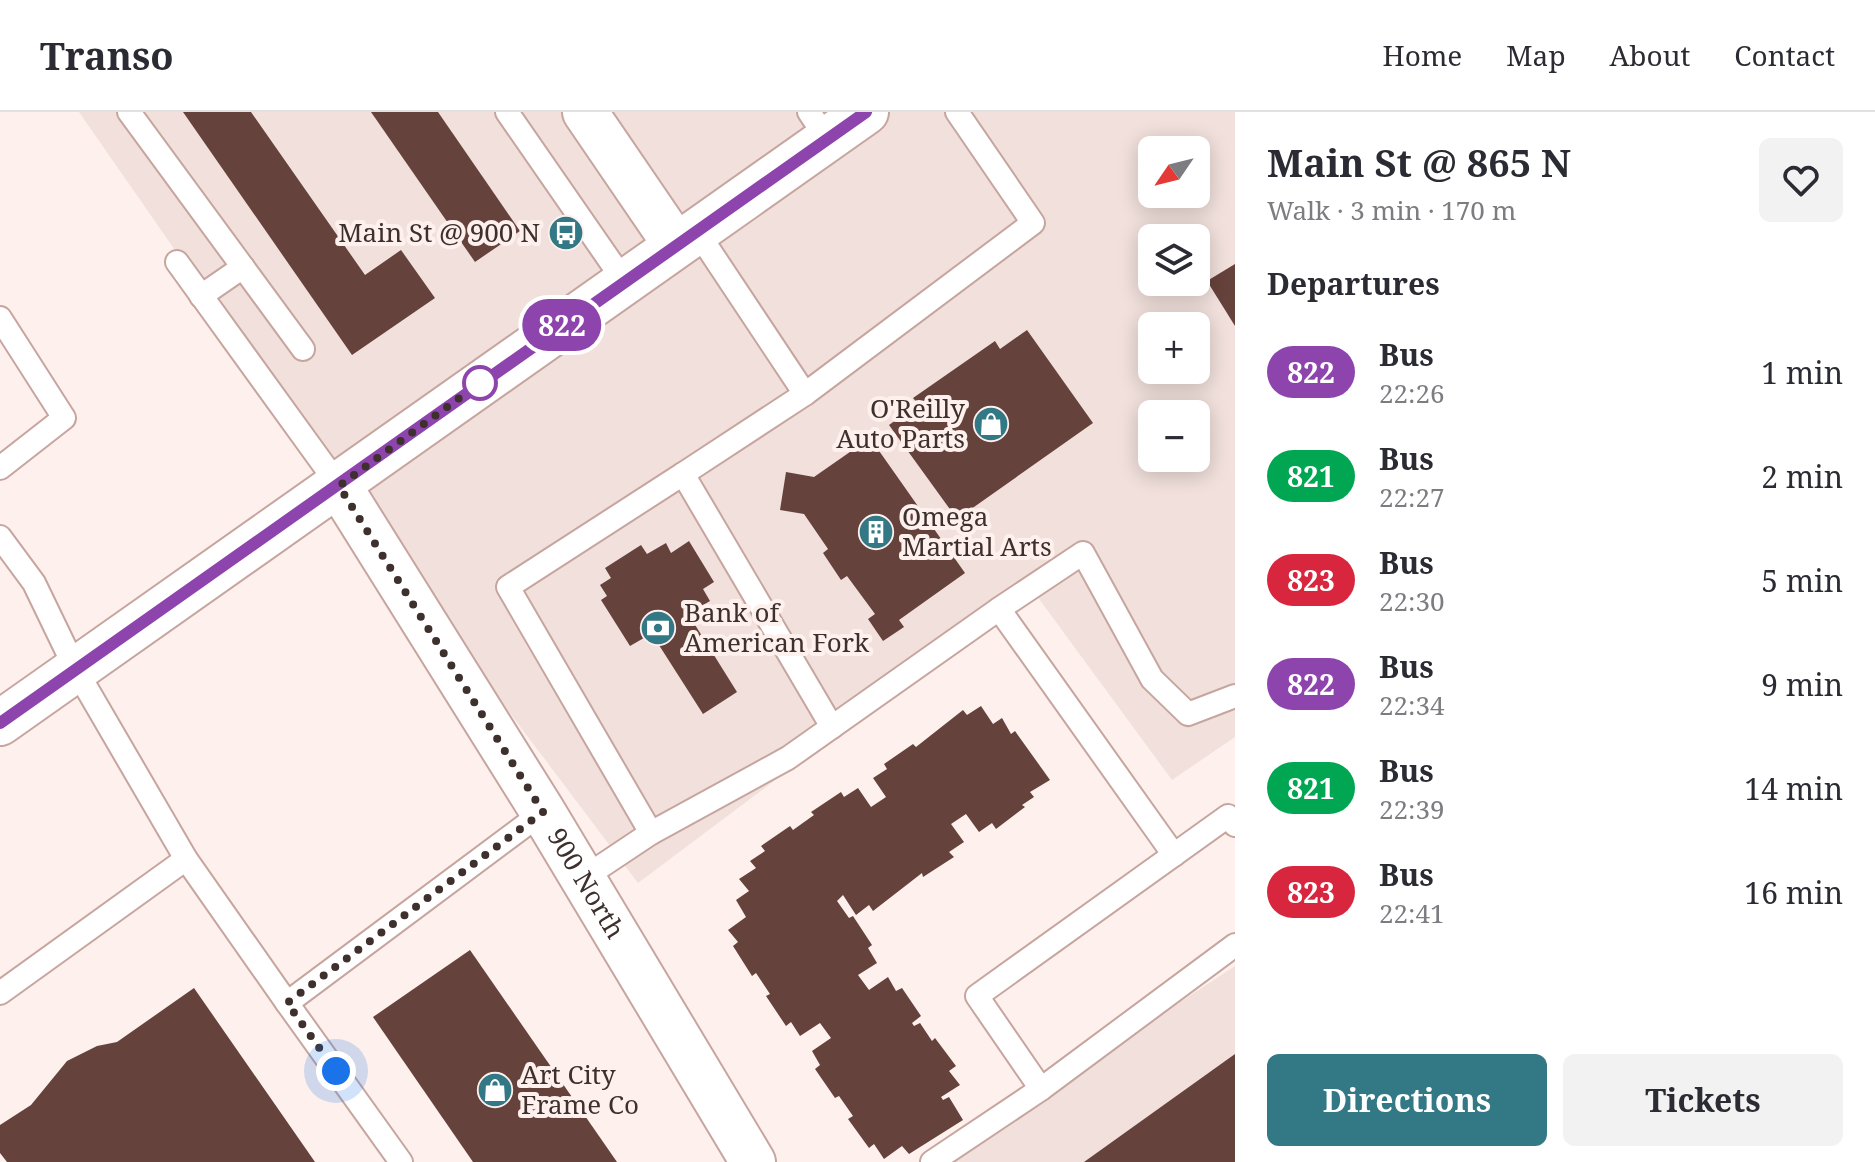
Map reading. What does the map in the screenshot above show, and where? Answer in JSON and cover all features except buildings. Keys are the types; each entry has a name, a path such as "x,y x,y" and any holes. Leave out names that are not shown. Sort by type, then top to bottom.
{"main road":[{"path":"585,112 686,237"},
{"path":"0,723 339,486 686,237 818,125 866,112"},
{"name":"900 North","path":"339,486 543,812 753,1162"}],"lane":[{"path":"129,112 303,349"},
{"path":"507,112 624,281"},
{"path":"651,833 508,587 805,394 1033,223 957,112"},
{"path":"686,237 805,394"},
{"path":"177,262 339,486"},
{"path":"201,296 243,267"},
{"path":"0,318 64,418 0,468"},
{"path":"683,474 832,727"},
{"path":"0,537 34,583 76,670 186,859 401,1162"},
{"path":"582,879 651,833 788,758 1083,553 1152,679 1188,714 1235,696"},
{"path":"999,609 1174,855"},
{"path":"287,1003 543,812"},
{"path":"1041,1089 977,996 1228,816 1235,825"},
{"path":"0,993 186,859"},
{"path":"932,1162 1041,1089 1235,945"}],"shaded area":[{"path":"79,112 1235,112 1235,737 1172,780 1031,588 638,883 339,486"},
{"path":"1235,966 1235,1162 936,1162"}],"bus line":[{"name":"822","path":"0,723 866,112"}],"place":[{"name":"Main St @ 900 N","path":"566,233"},
{"name":"O'Reilly Auto Parts","path":"991,424"},
{"name":"Omega Martial Arts","path":"876,532"},
{"name":"Bank of American Fork","path":"658,628"},
{"name":"Art City Frame Co","path":"495,1090"}],"route":[{"path":"336,1071 287,1003 543,812 339,486 480,383"}]}
